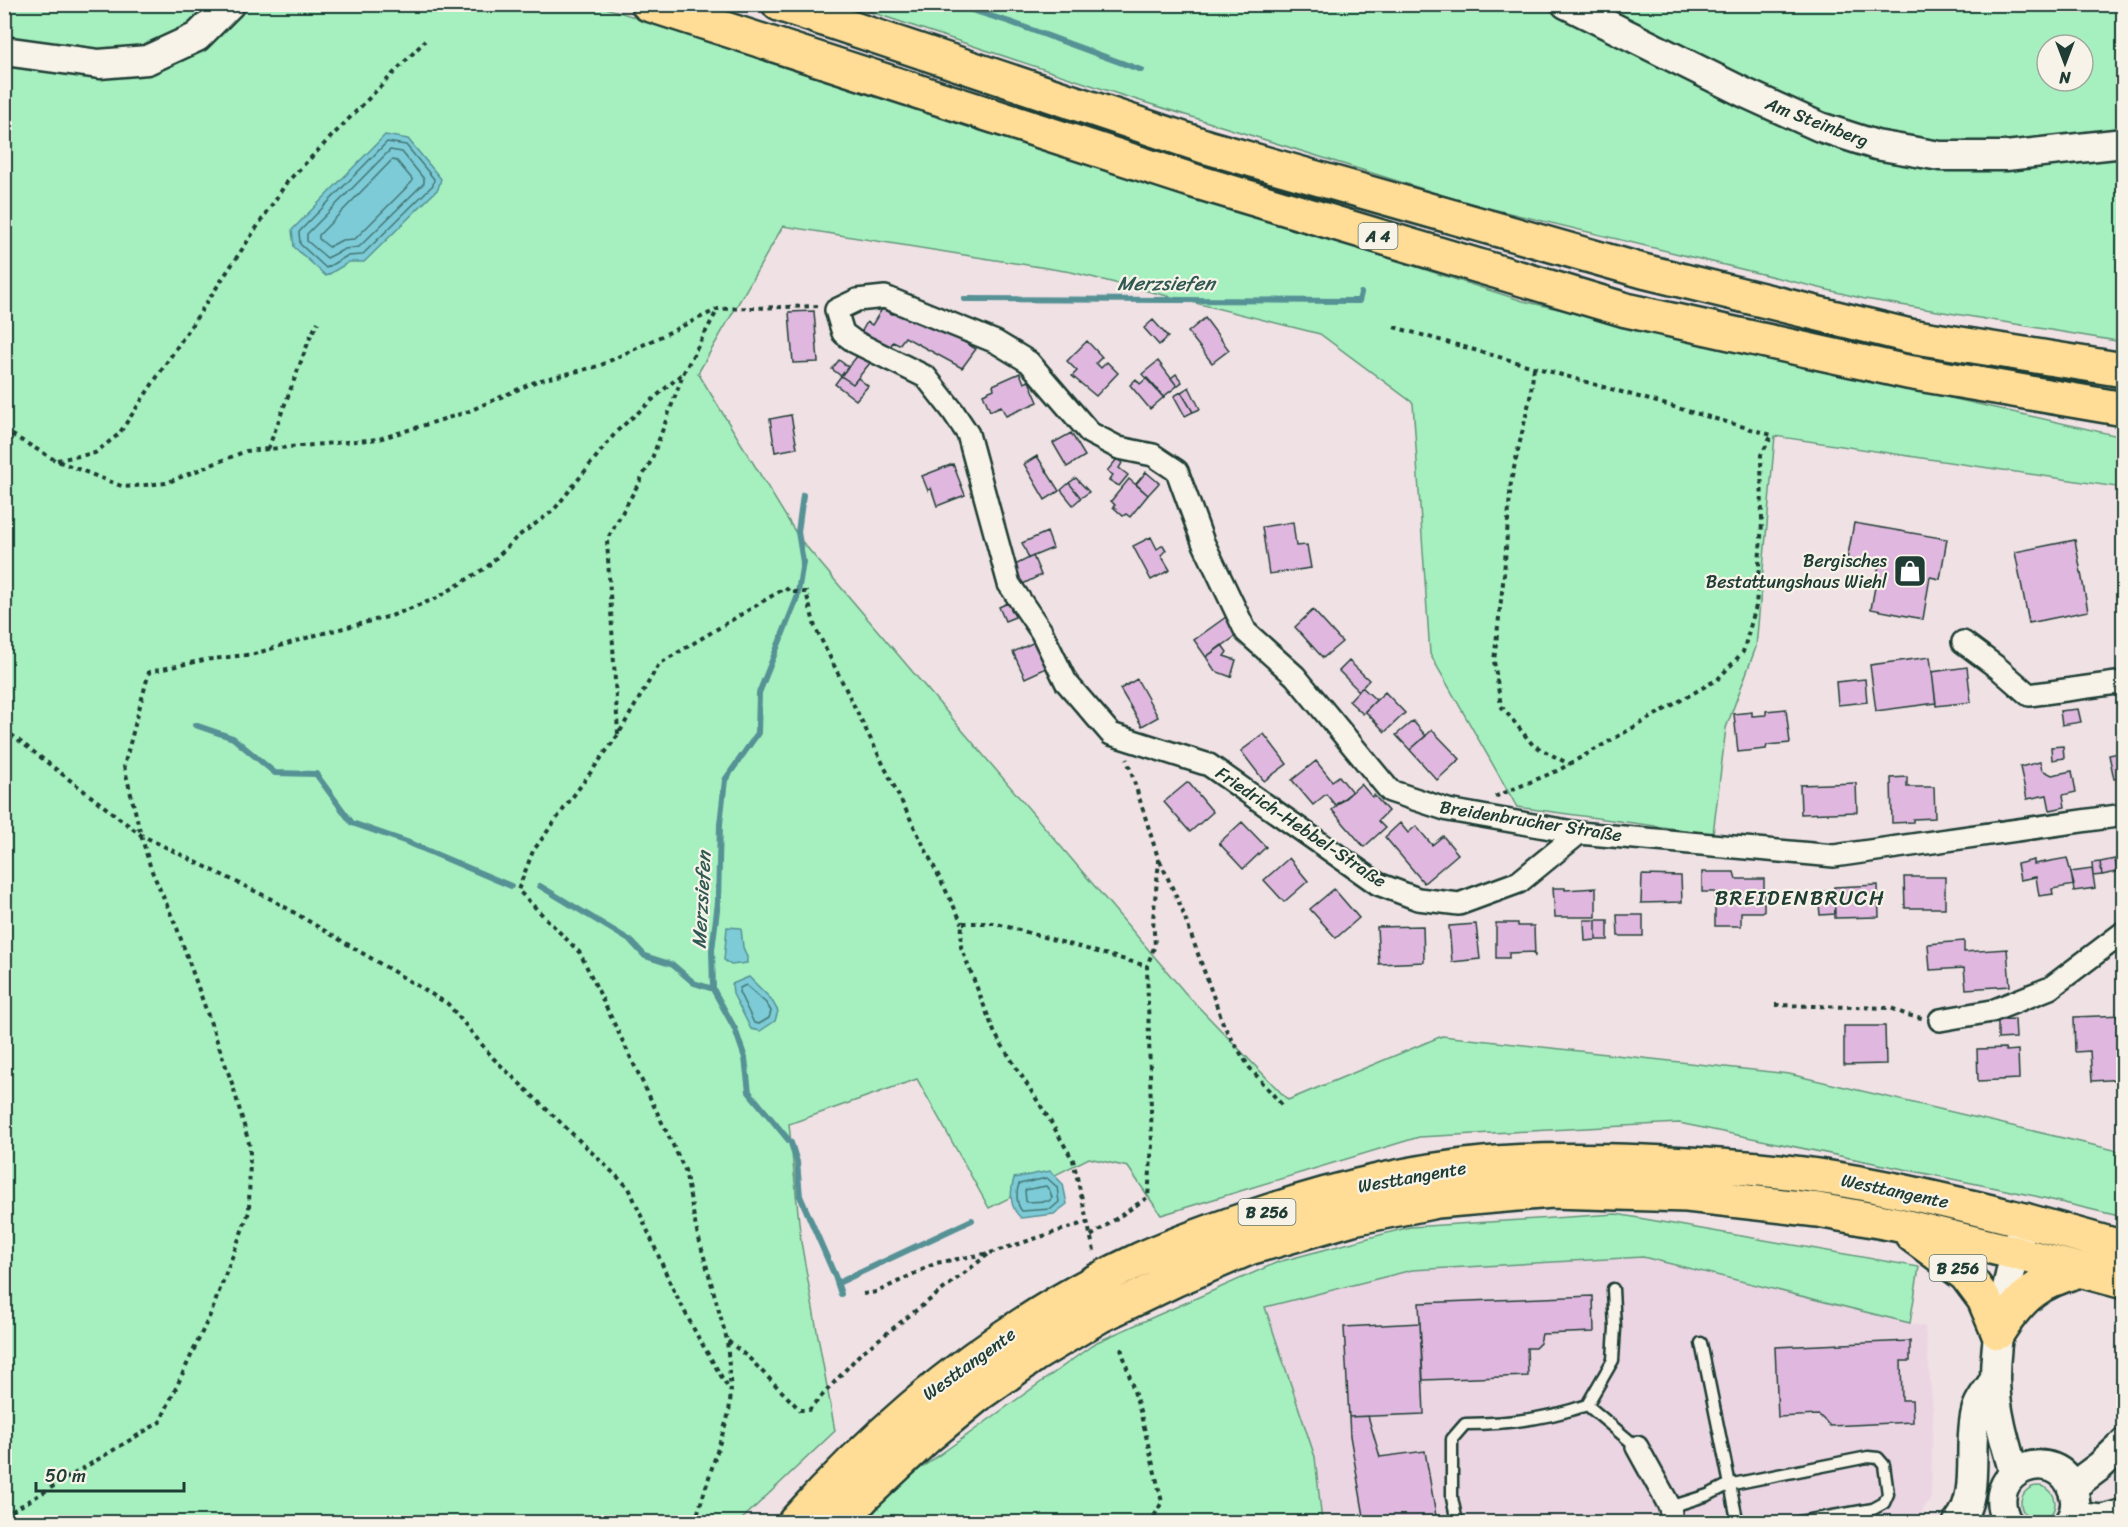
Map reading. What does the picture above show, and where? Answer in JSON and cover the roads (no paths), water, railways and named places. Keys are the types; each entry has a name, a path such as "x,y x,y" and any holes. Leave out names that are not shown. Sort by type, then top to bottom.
{"main road":[{"path":"4,51 99,64 147,60 197,37 230,4"},
{"name":"A 4","path":"648,4 1194,181 1626,310 1907,372 2124,409"},
{"name":"A 4","path":"779,4 1207,147 1643,271 1910,336 2124,370"},
{"name":"Am Steinberg","path":"1566,4 1745,93 1820,127 1876,144 1940,156 2006,156 2124,143"},
{"name":"Westtangente","path":"795,1522 872,1442 921,1399 1028,1322 1085,1288 1141,1259 1231,1224 1326,1194 1404,1176 1484,1164 1580,1160 1706,1164 1785,1171 1929,1197 2124,1248"},
{"name":"Westtangente","path":"840,1522 865,1495 928,1436 979,1394 1036,1354 1101,1315 1249,1248 1353,1218 1437,1201 1552,1191 1687,1195 1818,1210 1895,1224 2124,1282"},
{"name":"B 256","path":"2014,1473 2000,1423 1995,1379 1998,1332 2024,1220"},
{"name":"B 256","path":"1895,1224 1966,1275 1984,1299 1998,1332"},
{"path":"1998,1332 2013,1309 2032,1291 2055,1278 2080,1270"},
{"name":"B 256","path":"1958,1522 1964,1516 1970,1497 1976,1410 1995,1379"},
{"path":"2072,1508 2100,1466 2124,1443"},
{"path":"2007,1522 2002,1512 2001,1498 2005,1484 2014,1473 2026,1467 2040,1465 2053,1468 2064,1476 2072,1508"}],"street":[{"name":"Breidenbrucher Straße","path":"1115,736 1066,682 1041,632 1009,584 968,434 926,377 855,342 843,333 836,310 857,300 885,297 996,342 1029,362 1090,433 1119,448 1153,455 1177,471 1203,542 1246,632 1295,676 1390,791 1448,810 1580,833 1834,856 2124,815"},
{"path":"1963,642 2029,695 2124,682"},
{"name":"Friedrich-Hebbel-Straße","path":"1115,736 1209,765 1378,884 1418,899 1460,904 1519,882 1580,833"},
{"path":"1940,1020 1992,1011 2050,988 2124,933"},
{"path":"1636,1447 1671,1515"},
{"path":"2072,1508 2102,1516 2124,1510"}],"lane":[{"path":"1457,1522 1452,1498 1452,1439 1465,1424 1526,1421 1564,1413 1587,1405 1613,1360 1614,1289"},
{"path":"1701,1343 1728,1485 1739,1522"},
{"path":"1587,1405 1636,1447"},
{"path":"1671,1515 1728,1485 1868,1457 1878,1458 1884,1465 1888,1494 1884,1503 1873,1509 1799,1522"}],"water":[{"path":"385,135 408,139 441,179 438,189 364,262 349,262 326,276 294,247 292,230"},
{"path":"727,927 741,928 747,963 731,965 724,960"},
{"path":"749,977 771,999 778,1011 775,1021 760,1031 751,1029 733,994 732,984"},
{"path":"1050,1171 1063,1184 1067,1204 1054,1214 1021,1218 1011,1200 1014,1178"}],"waterway":[{"name":"Merzsiefen","path":"952,4 1010,22 1141,70"},
{"name":"Merzsiefen","path":"964,299 1359,301 1361,293"},
{"name":"Merzsiefen","path":"803,495 798,532 803,562 797,598 759,693 758,733 725,780 720,824 718,902 712,950 713,989 735,1029 745,1058 749,1092 791,1143 797,1162 800,1196 841,1294"},
{"path":"195,725 233,738 275,773 316,774 352,823 407,842 511,886"},
{"path":"540,886 631,941 645,956 673,965 694,983 713,989"},
{"path":"838,1283 972,1220"}],"place":[{"name":"Bergisches Bestattungshaus Wiehl","path":"1910,571"}],"district":[{"name":"BREIDENBRUCH","path":"1800,898"}]}
